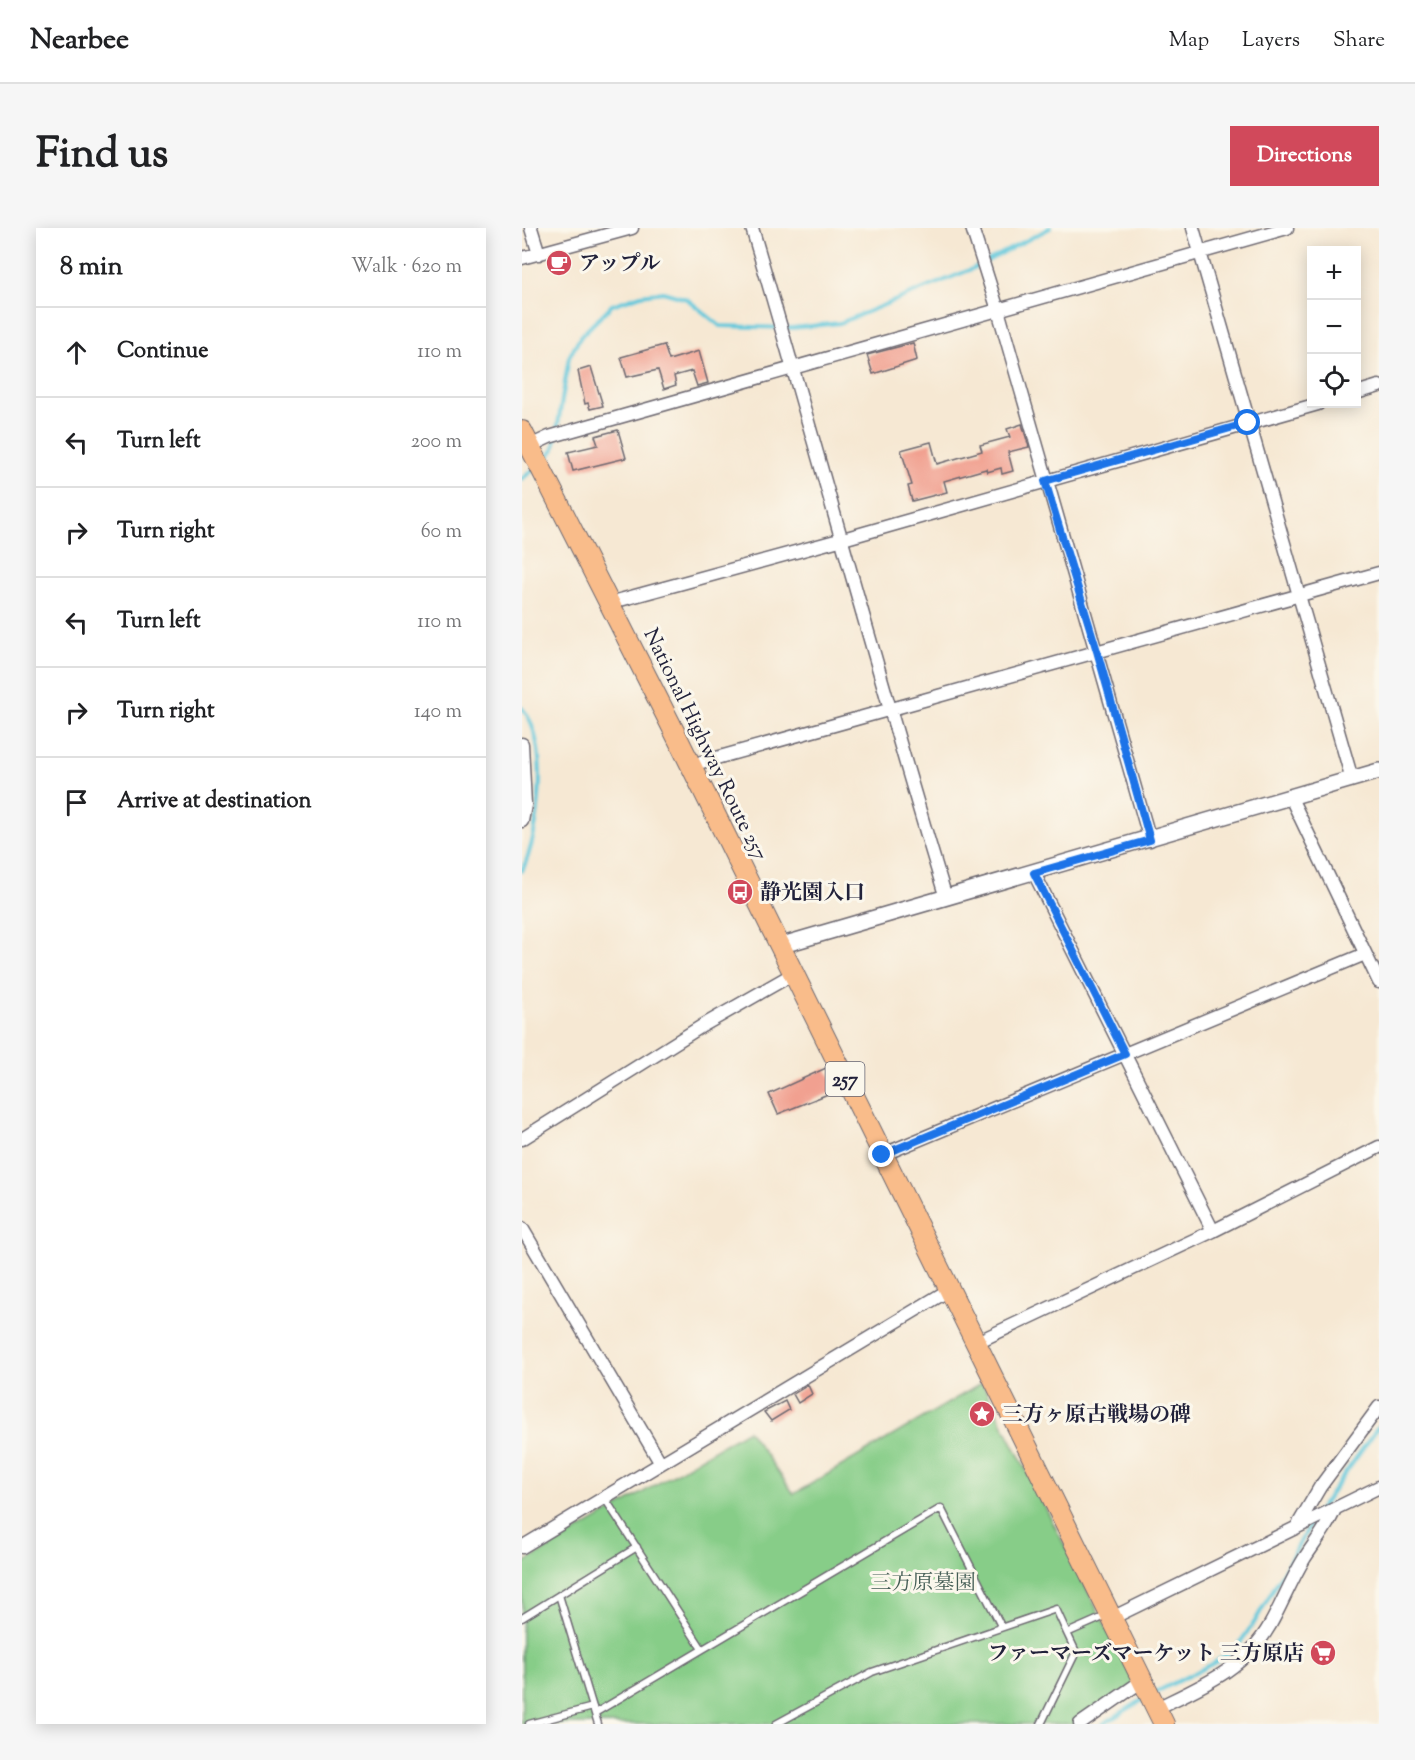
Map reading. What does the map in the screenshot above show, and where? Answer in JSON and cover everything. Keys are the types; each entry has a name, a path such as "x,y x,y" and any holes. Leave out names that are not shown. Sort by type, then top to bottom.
{"highway":[{"name":"National Highway Route 257","path":"530,451 691,765 1153,1701"}],"street":[{"path":"531,228 538,254"},
{"path":"522,258 632,228"},
{"path":"752,228 843,539 888,710 946,898"},
{"path":"972,228 998,310 1045,481 1097,651 1150,840"},
{"path":"1193,228 1352,779"},
{"path":"530,451 549,437 1287,228"},
{"path":"1361,391 1379,386"},
{"path":"609,603 1307,407"},
{"path":"691,765 1379,573"},
{"path":"522,744 525,805 522,821"},
{"path":"779,946 1150,840 1379,771"},
{"path":"1291,798 1379,982"},
{"path":"1034,873 1213,1232"},
{"path":"882,1155 1365,954"},
{"path":"522,1139 702,1026 793,974"},
{"path":"975,1343 1213,1232 1379,1147"},
{"path":"522,1228 660,1462"},
{"path":"522,1547 949,1290"},
{"path":"1299,1527 1320,1487 1379,1407"},
{"path":"1110,1616 1379,1487"},
{"path":"1080,1724 1153,1701 1226,1673 1252,1650 1269,1627 1304,1559 1326,1529 1335,1509"}],"lane":[{"path":"604,1497 702,1649"},
{"path":"529,1724 594,1710 941,1508 1000,1626"},
{"path":"522,1618 637,1547"},
{"path":"559,1595 598,1724"},
{"path":"776,1724 872,1672 1000,1626 1056,1609 1076,1652 1041,1724"},
{"path":"1067,1633 1110,1616"}],"green space":[{"name":"三方原墓園","path":"982,1383 1135,1684 1076,1724 522,1724 522,1564 748,1430 794,1494"}],"building":[{"path":"913,343 917,360 873,374 867,355"},
{"path":"664,345 669,360 699,351 708,383 697,386 692,371 674,376 676,385 664,389 658,370 627,377 621,357"},
{"path":"591,367 603,406 590,409 588,403 585,404 578,371"},
{"path":"1022,424 1029,447 1008,452 1013,471 1002,474 1001,468 987,472 986,469 944,481 947,492 912,501 908,486 912,485 901,450 931,442 937,464 982,451 980,445 1010,437 1007,429"},
{"path":"618,430 626,458 573,471 568,452 598,445 595,436"},
{"path":"826,1068 838,1090 778,1114 769,1094"},
{"path":"808,1385 812,1394 798,1403 793,1394"},
{"path":"785,1401 789,1410 771,1421 764,1412"}],"waterway":[{"path":"544,462 554,449 569,357 581,336 612,305 641,295 663,292 687,299 720,326 792,328 840,323 972,269 1050,228"},
{"path":"522,479 535,468"},
{"path":"522,708 531,723 537,742 540,788 534,835 522,871"},
{"path":"1317,1513 1379,1426"},
{"path":"1156,1692 1214,1663 1236,1648 1254,1623 1310,1525"},
{"path":"1103,1724 1144,1699"}],"place":[{"name":"アップル","path":"559,263"},
{"name":"静光園入口","path":"740,892"},
{"name":"三方ヶ原古戦場の碑","path":"982,1414"},
{"name":"ファーマーズマーケット 三方原店","path":"1323,1653"}],"route":[{"path":"882,1155 1125,1054 1034,873 1150,840 1097,651 1045,481 1248,423"}]}
